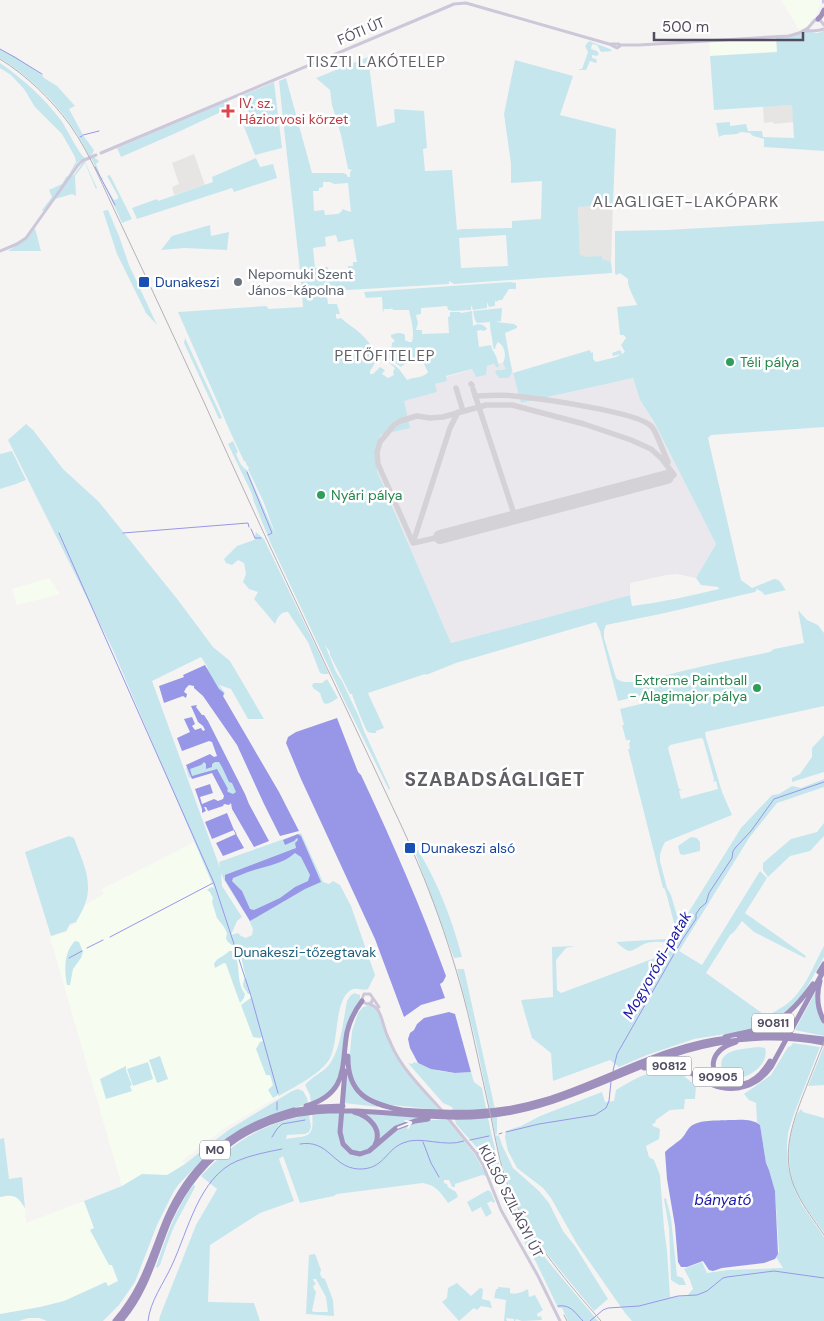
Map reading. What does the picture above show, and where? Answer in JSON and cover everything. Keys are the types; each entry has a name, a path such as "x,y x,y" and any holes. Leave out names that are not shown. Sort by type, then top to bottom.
{"highway":[{"path":"822,23 821,16 824,10"},
{"path":"822,23 824,16"},
{"path":"782,1036 824,964"},
{"path":"782,1036 824,971"},
{"path":"824,971 817,996 819,1009 824,1021"},
{"name":"90811","path":"718,1039 755,1030 773,1023 789,1013 813,984"},
{"path":"309,1108 327,1096 336,1086 343,1070 349,1026 358,1006 366,1003"},
{"path":"366,1003 359,1008 349,1030 340,1132 341,1139 346,1148 353,1153 367,1152 374,1149 396,1128 432,1116"},
{"name":"M0","path":"115,1321 138,1289 146,1273 168,1213 181,1189 192,1174 210,1155 234,1136 264,1120 291,1111 309,1108 336,1108 446,1117 483,1116 519,1109 605,1080 677,1049 718,1039 754,1035 822,1040"},
{"name":"M0","path":"618,1074 714,1043 782,1036"},
{"name":"90905","path":"748,1039 727,1046 718,1053 714,1061 714,1070 722,1082 743,1084 759,1075 768,1064 782,1036"},
{"name":"90812","path":"618,1074 648,1067 668,1066 686,1070 717,1086 730,1089 746,1086 754,1083 771,1067 782,1036"},
{"path":"347,1049 349,1071 352,1080 366,1098 376,1104 410,1111"},
{"name":"M0","path":"120,1321 133,1305 143,1288 176,1208 186,1189 198,1174 218,1153 243,1135 280,1118 309,1108"},
{"path":"349,1109 362,1114 371,1121 378,1132 377,1141 367,1152"},
{"name":"M0","path":"349,1109 410,1111 432,1116 519,1109"}],"main road":[{"name":"FÓTI ÚT","path":"0,251 12,247 26,238 78,165 84,160 460,3 490,9 618,46 789,36 814,31"},
{"path":"802,32 814,21 822,23 823,30 814,31 811,25"},
{"path":"372,995 382,1014 389,1040 378,1010 375,1006 366,1003 363,996 372,995"},
{"path":"366,1003 373,999"},
{"name":"KÜLSŐ SZILÁGYI ÚT","path":"389,1040 394,1051 408,1070 476,1153 486,1171 501,1210 538,1276 560,1321"},
{"path":"476,1153 484,1152 481,1162"}],"shaded area":[{"path":"781,0 821,0 821,3 815,17 810,21 810,25 800,31"},
{"path":"776,36 785,51 710,56 709,40"},
{"path":"792,105 794,122 764,123 763,106"},
{"path":"194,154 205,185 174,195 172,187 179,184 172,163"},
{"path":"613,204 612,273 580,255 578,206"},
{"path":"510,361 521,403 633,378 640,400 653,420 716,544 696,578 677,574 630,583 630,595 451,643 377,471 380,435 403,401 436,392 434,384 447,380 446,377"},
{"path":"49,578 60,594 17,605 12,589"},
{"path":"195,842 231,936 236,937 279,1096 223,1129 182,1161 185,1164 167,1175 142,1174 122,1186 50,937 67,932 76,923 85,905 104,894 102,889"},
{"path":"12,1195 19,1199 25,1208 26,1223 84,1201 94,1228 91,1229 111,1264 118,1281 108,1286 105,1282 64,1301 0,1314 0,1197"}],"green space":[{"path":"824,30 824,151 764,147 764,139 753,136 750,133 741,132 719,137 716,123 730,122 730,126 746,124 748,131 762,131 763,137 794,138 792,105 714,110 710,56 777,52 776,37 807,31 817,33"},
{"path":"589,41 612,51 601,52 597,45 592,44 591,49 599,54 597,56 592,55 592,58 596,59 597,62 590,61 586,70 579,70 582,69 588,52 585,46"},
{"path":"0,49 16,57 57,86 75,106 69,109 83,135 94,150 92,155 89,156 72,127 52,101 27,78 0,58"},
{"path":"368,57 377,127 395,122 394,109 424,111 427,148 423,149 425,171 452,170 457,230 512,228 512,221 541,219 542,181 511,183 511,164 504,114 515,60 573,76 560,115 616,129 613,204 578,207 580,255 585,257 602,256 602,259 611,262 612,273 454,284 449,281 449,284 314,292 302,291 279,81 286,78 312,173 343,173 350,177 352,170 348,169 330,90 316,78","holes":["323,182 334,184 348,183 351,212 342,209 338,214 325,215 324,210 314,211 313,191 319,191 319,188 323,187","336,235 338,242 353,239 357,262 353,262 353,266 348,266 345,276 333,277 329,273 328,267 315,268 313,248 326,246 325,237","506,235 508,266 461,268 459,238"]},
{"path":"0,63 17,75 47,103 60,119 85,158 78,162 69,176 74,175 83,162 87,161 85,162 96,189 85,163 75,176 76,196 72,194 55,199 42,210 52,197 49,190 62,184 76,162 75,157 62,134 35,107 24,89 11,75 0,68"},
{"path":"274,82 282,148 255,155 239,114 248,111 241,96"},
{"path":"227,101 229,104 222,108 221,112 121,157 117,148"},
{"path":"94,157 99,161 96,164 103,178 102,180 114,200 118,199 118,196 107,176 110,175 132,219 122,223 91,159"},
{"path":"256,158 260,167 273,164 277,178 234,192 232,188 137,219 132,208 213,182 212,177"},
{"path":"108,210 129,265 157,325 146,313 117,254 103,211"},
{"path":"824,221 824,427 711,435 708,438 741,580 752,588 776,579 780,581 786,590 765,595 757,589 755,592 606,625 604,638 616,678 622,681 634,682 804,643 798,610 807,620 818,625 824,633 824,706 705,732 722,792 732,815 665,842 660,855 660,861 680,926 741,828 772,795 779,794 792,786 801,788 824,779 824,787 777,803 749,838 679,951 702,965 760,871 767,878 745,913 806,956 805,958 754,932 742,921 730,935 706,973 766,1016 791,1001 803,987 824,946 824,957 802,996 790,1008 773,1020 751,1030 694,1039 619,1067 610,1060 553,1081 551,1053 532,1038 521,1000 553,997 552,947 575,946 566,948 556,960 557,990 561,993 663,955 670,944 660,942 648,943 630,951 616,942 666,939 671,936 670,932 676,930 665,889 663,888 628,749 630,749 630,740 626,740 620,709 653,701 651,693 618,701 596,622 456,663 426,675 368,693 384,728 376,731 376,733 371,733 366,730 352,694 350,694 325,645 336,672 359,717 390,788 389,790 345,702 271,544 252,494 228,444 233,441 238,452 236,454 247,470 276,536 264,503 249,468 229,430 178,312 266,306 269,309 303,307 302,294 331,293 331,296 327,296 328,304 337,304 340,314 336,314 337,319 341,318 356,330 375,350 375,352 371,349 369,351 375,363 370,374 373,374 380,367 385,370 382,374 388,378 394,375 395,368 386,359 399,369 407,380 428,372 423,362 411,362 401,367 387,357 392,343 395,341 391,335 401,333 405,335 405,340 412,342 413,330 409,310 393,310 392,308 384,309 383,313 382,297 366,298 364,292 516,283 516,289 509,289 502,300 496,302 495,300 495,306 489,307 487,302 487,308 473,310 471,305 471,310 451,311 448,310 447,306 421,308 421,314 416,315 418,323 416,330 422,330 422,334 449,333 448,317 450,312 472,311 473,326 480,324 487,329 477,331 479,347 491,345 499,366 497,368 494,364 487,366 486,375 476,377 472,369 446,376 447,381 435,384 437,392 404,401 410,428 380,435 377,471 451,643 630,595 632,606 676,599 719,589 718,587 701,585 696,578 716,544 653,420 640,400 633,378 521,403 513,373 590,350 591,353 593,352 593,359 596,362 616,357 621,354 613,356 612,353 620,350 622,354 625,352 621,345 626,338 624,335 620,335 617,307 637,305 628,279 620,273 615,274 615,231","holes":["703,739 714,779 713,782 716,781 718,789 681,799 679,791 682,790 679,789 668,748 670,745"]},
{"path":"210,225 211,236 229,232 227,250 184,248 161,250 172,236"},
{"path":"35,228 41,251 8,251 28,236"},
{"path":"502,308 501,321 496,322 517,326 517,328 505,333 512,371 508,378 499,378 495,372 506,369 503,363 505,352 498,342 494,349 490,322 477,323 473,311"},
{"path":"185,338 222,418 219,419 184,343"},
{"name":"Dunakeszi-tőzegtavak","path":"26,424 33,430 63,469 99,502 178,600 213,647 230,661 264,719 248,719 231,689 219,685 225,693 218,702 189,677 208,668 201,657 152,681 220,868 219,862 301,833 323,882 329,884 333,881 340,885 351,906 375,975 368,989 353,989 342,1001 335,1042 329,1060 313,1076 279,1096 273,1098 268,1090 273,1085 270,1075 266,1075 256,1049 260,1042 263,1041 262,1037 253,1037 241,1005 252,997 243,986 244,979 246,978 241,957 226,939 227,933 217,918 212,902 213,898 207,890 211,887 214,888 212,883 113,650 8,440","holes":["221,873 253,929 252,935 246,938 238,933 231,935 237,921 242,917 222,886"]},
{"path":"12,451 26,480 0,489 0,454"},
{"path":"256,532 264,539 329,674 320,673 308,642 288,612 281,614 275,624 254,599 258,592 249,589 243,582 246,574 244,563 238,560 232,565 226,563 224,559 237,546 254,540"},
{"path":"327,679 338,698 326,704 320,693 312,685 314,683 322,683"},
{"path":"824,735 824,772 792,782 792,778 800,774 812,757 812,748"},
{"path":"222,758 239,793 228,795 216,771 189,778 186,768 206,759"},
{"path":"824,823 824,836 810,851 790,856 768,877 763,870 763,863 791,839 817,832"},
{"path":"69,836 74,838 86,870 87,895 76,922 70,924 66,931 51,936 25,852"},
{"path":"691,837 697,838 700,842 700,851 680,854 678,846"},
{"path":"418,850 444,902 462,957 454,958 415,852"},
{"path":"75,941 79,942 83,952 73,969 70,985 67,985 65,974 66,961 71,945"},
{"path":"229,951 233,951 236,957 240,983 245,994 240,1003 226,964 224,963 215,968 214,964"},
{"path":"457,969 464,969 497,1118 497,1134 495,1134 476,1042"},
{"path":"817,989 815,998 819,1016 824,1024 824,1036 795,1030"},
{"path":"354,993 360,995 360,1000 353,1014 343,1064 332,1091 311,1103 310,1095 305,1085 326,1068 333,1058 341,1034 347,1001"},
{"path":"371,1005 378,1011 395,1055 439,1110 383,1104 370,1099 359,1090 353,1080 349,1062 352,1031 358,1013 363,1007"},
{"path":"793,1043 820,1047 794,1114 788,1133 787,1147 788,1166 795,1191 802,1205 824,1237 824,1321 632,1321 577,1244 551,1198 543,1188 517,1168 508,1151 505,1137 506,1131 602,1092 605,1102 614,1101 616,1090 647,1074 663,1071 680,1074 696,1086 695,1099 685,1099 684,1109 670,1110 656,1120 652,1124 660,1129 659,1139 646,1146 649,1157 654,1160 660,1175 670,1297 687,1296 693,1289 684,1269 702,1262 707,1273 728,1270 783,1268 776,1257 779,1252 775,1191 766,1163 760,1125 757,1122 756,1103 749,1100 744,1094 771,1075 788,1047"},
{"path":"824,1046 824,1085 808,1086"},
{"path":"765,1048 766,1054 761,1065 751,1074 739,1078 724,1075 721,1066 725,1055 737,1050"},
{"path":"160,1056 168,1079 157,1083 149,1060"},
{"path":"148,1062 153,1079 133,1086 127,1069"},
{"path":"414,1062 439,1071 471,1072 474,1082 482,1088 499,1164 516,1214 509,1214 505,1206 505,1197 501,1185 492,1179 483,1158 486,1150 484,1148 482,1152 476,1151 478,1149 456,1124 452,1107 443,1103 408,1063 412,1064"},
{"path":"126,1066 132,1091 106,1099 100,1079"},
{"path":"346,1067 353,1086 379,1107 344,1103"},
{"path":"298,1089 303,1091 308,1104 275,1114 208,1154 179,1184 157,1225 135,1282 119,1305 103,1321 47,1321 39,1318 28,1318 19,1321 0,1321 0,1314 64,1301 106,1282 108,1286 118,1281 112,1265 109,1265 90,1230 94,1228 84,1201 122,1186 142,1174 167,1175 185,1164 230,1129"},
{"path":"801,1109 803,1112 824,1118 824,1233 799,1197 791,1175 789,1159 791,1134 795,1119"},
{"path":"341,1112 343,1147 362,1155 398,1128 426,1120 448,1120 475,1155 487,1176 482,1175 455,1184 455,1187 452,1187 449,1180 444,1180 444,1183 456,1192 458,1197 448,1203 435,1188 423,1183 337,1194 300,1203 283,1156 279,1159 294,1201 260,1213 210,1245 208,1302 254,1303 260,1321 159,1321 196,1225 217,1189 201,1176 224,1153 263,1129 277,1123 309,1115 311,1127 309,1132 287,1135 286,1139 304,1136 308,1135 312,1128 312,1114"},
{"path":"343,1112 361,1115 376,1129 374,1144 364,1152 353,1152 346,1146 342,1133"},
{"path":"359,1112 423,1117 404,1123 378,1143 377,1129"},
{"path":"495,1135 499,1136 513,1168 539,1191 549,1203 563,1231 575,1246 608,1299 594,1311 551,1259 528,1226 508,1182"},
{"path":"4,1138 9,1179 22,1177 25,1208 15,1197 0,1197 0,1139"},
{"path":"194,1184 195,1187 173,1229 160,1265 157,1268 181,1203"},
{"path":"488,1190 491,1192 495,1202 487,1203 492,1213 486,1217 481,1207 472,1212 467,1202"},
{"path":"666,1198 671,1218 677,1276 683,1278 686,1285 679,1285 671,1280 669,1228 664,1199"},
{"path":"523,1226 547,1260 598,1321 568,1321 562,1308 558,1308 536,1262 516,1228"},
{"path":"315,1254 321,1270 320,1274 325,1279 333,1300 334,1316 306,1314 309,1255","holes":["313,1279 316,1279 326,1297 328,1312 312,1311 316,1292 313,1287 316,1283"]},
{"path":"457,1283 471,1296 480,1288 483,1289 482,1299 490,1301 492,1308 481,1306 477,1310 474,1308 459,1321 442,1302 447,1298 448,1288"},
{"path":"498,1287 510,1288 510,1293 512,1294 528,1289 529,1297 535,1295 543,1310 537,1314 538,1317 541,1316 542,1320 522,1321 516,1319 514,1321 514,1319 506,1318 507,1321 504,1321 506,1300 494,1298"}],"water":[{"path":"205,665 219,689 224,693 223,696 279,792 299,831 280,836 237,745 194,686 189,685 186,688 184,692 187,694 186,698 183,696 164,703 159,686 184,677 183,675"},
{"path":"197,705 196,707 208,721 269,841 254,847 232,809 231,803 208,811 204,807 206,811 202,813 195,789 210,784 213,793 200,797 202,804 214,799 218,801 223,799 224,796 212,773 192,779 186,765 210,754 214,757 217,756 212,742 209,741 182,751 177,738 190,732 184,719 192,717 195,724 192,726 195,730 201,728 203,731 205,730 198,722 191,706","holes":["204,762 206,769 212,767 212,764 215,762 219,762 236,792 233,794 228,792 217,769 192,776 190,769"]},
{"path":"337,718 358,772 406,874 446,976 440,984 445,998 421,1005 404,1017 375,939 286,743 288,737 296,732"},
{"path":"227,813 234,830 212,839 205,822"},
{"path":"236,834 244,848 223,856 216,843"},
{"path":"298,834 301,836 321,882 305,889 250,921 225,880 225,875 296,848 297,838 285,845 283,840","holes":["295,853 301,857 310,875 308,881 295,887 280,898 254,910 250,909 242,891 232,881 233,878 279,863"]},
{"path":"449,1012 455,1014 471,1072 455,1073 431,1069 418,1063 410,1048 408,1039 417,1024 424,1018"},
{"name":"bányató","path":"749,1120 760,1125 766,1163 775,1191 778,1254 775,1259 764,1263 722,1268 713,1271 709,1270 703,1261 687,1267 681,1267 678,1262 665,1152 682,1138 694,1124"}],"waterway":[{"path":"0,49 42,74"},
{"path":"83,135 99,131"},
{"path":"95,167 115,205"},
{"path":"247,472 272,533 268,535"},
{"path":"123,533 248,523 249,527"},
{"path":"251,529 255,538 261,538"},
{"path":"59,533 214,883 251,996 278,1093"},
{"name":"Mogyoródi-patak","path":"613,1071 617,1054 696,919 696,914 706,903 709,893 732,858 733,851 751,831 774,799 824,782"},
{"path":"234,830 236,834"},
{"path":"110,937 213,883"},
{"path":"87,948 103,940"},
{"path":"69,958 82,951"},
{"name":"Mogyoródi-patak","path":"506,1132 539,1124 595,1115 606,1108 609,1101 611,1082"},
{"path":"277,1102 277,1110"},
{"path":"277,1129 282,1124 305,1120"},
{"path":"272,1137 277,1129"},
{"name":"Mogyoródi-patak","path":"470,1140 489,1136"},
{"name":"Mogyoródi-patak","path":"300,1144 318,1146 342,1164 358,1169 367,1168 379,1163 397,1146 410,1141 448,1143 464,1141"},
{"path":"423,1142 439,1177"},
{"name":"Mogyoródi-patak","path":"148,1321 154,1299 172,1265 196,1206 213,1179 237,1161 253,1155 282,1149"},
{"path":"590,1321 608,1308 639,1306 678,1296 697,1295 707,1291 727,1277 774,1271 824,1278"},
{"path":"558,1306 570,1308 583,1321"}],"taxiway":[{"path":"456,388 463,411"},
{"path":"473,389 515,517"},
{"path":"475,396 504,395 526,397 609,411 644,421 652,427 668,462"},
{"path":"440,537 413,543 378,464 377,452 380,442 394,425 400,421 417,416 443,417 486,405 512,405 584,424 631,440 651,449 662,459 674,475"},
{"path":"413,543 450,428 458,412"},
{"path":"667,477 674,475 673,473"}],"runway":[{"path":"440,537 667,477"}],"tram line":[{"path":"564,1315 567,1321"}],"railway":[{"path":"0,59 29,80 55,106 78,136 97,172 424,877 452,958 468,1012 500,1161 513,1198 541,1247 564,1278 601,1321"},
{"path":"824,1042 799,1105 789,1142 788,1155 792,1180 797,1193 824,1235"}],"place":[{"name":"IV. sz. Háziorvosi körzet","path":"228,111"},
{"name":"Dunakeszi","path":"144,282"},
{"name":"Nepomuki Szent János-kápolna","path":"238,282"},
{"name":"Téli pálya","path":"730,362"},
{"name":"Nyári pálya","path":"321,495"},
{"name":"Extreme Paintball - Alagimajor pálya","path":"757,688"},
{"name":"Dunakeszi alsó","path":"410,848"}],"district":[{"name":"TISZTI LAKÓTELEP","path":"376,62"},
{"name":"ALAGLIGET-LAKÓPARK","path":"686,201"},
{"name":"PETŐFITELEP","path":"385,356"},
{"name":"SZABADSÁGLIGET","path":"495,779"}]}
